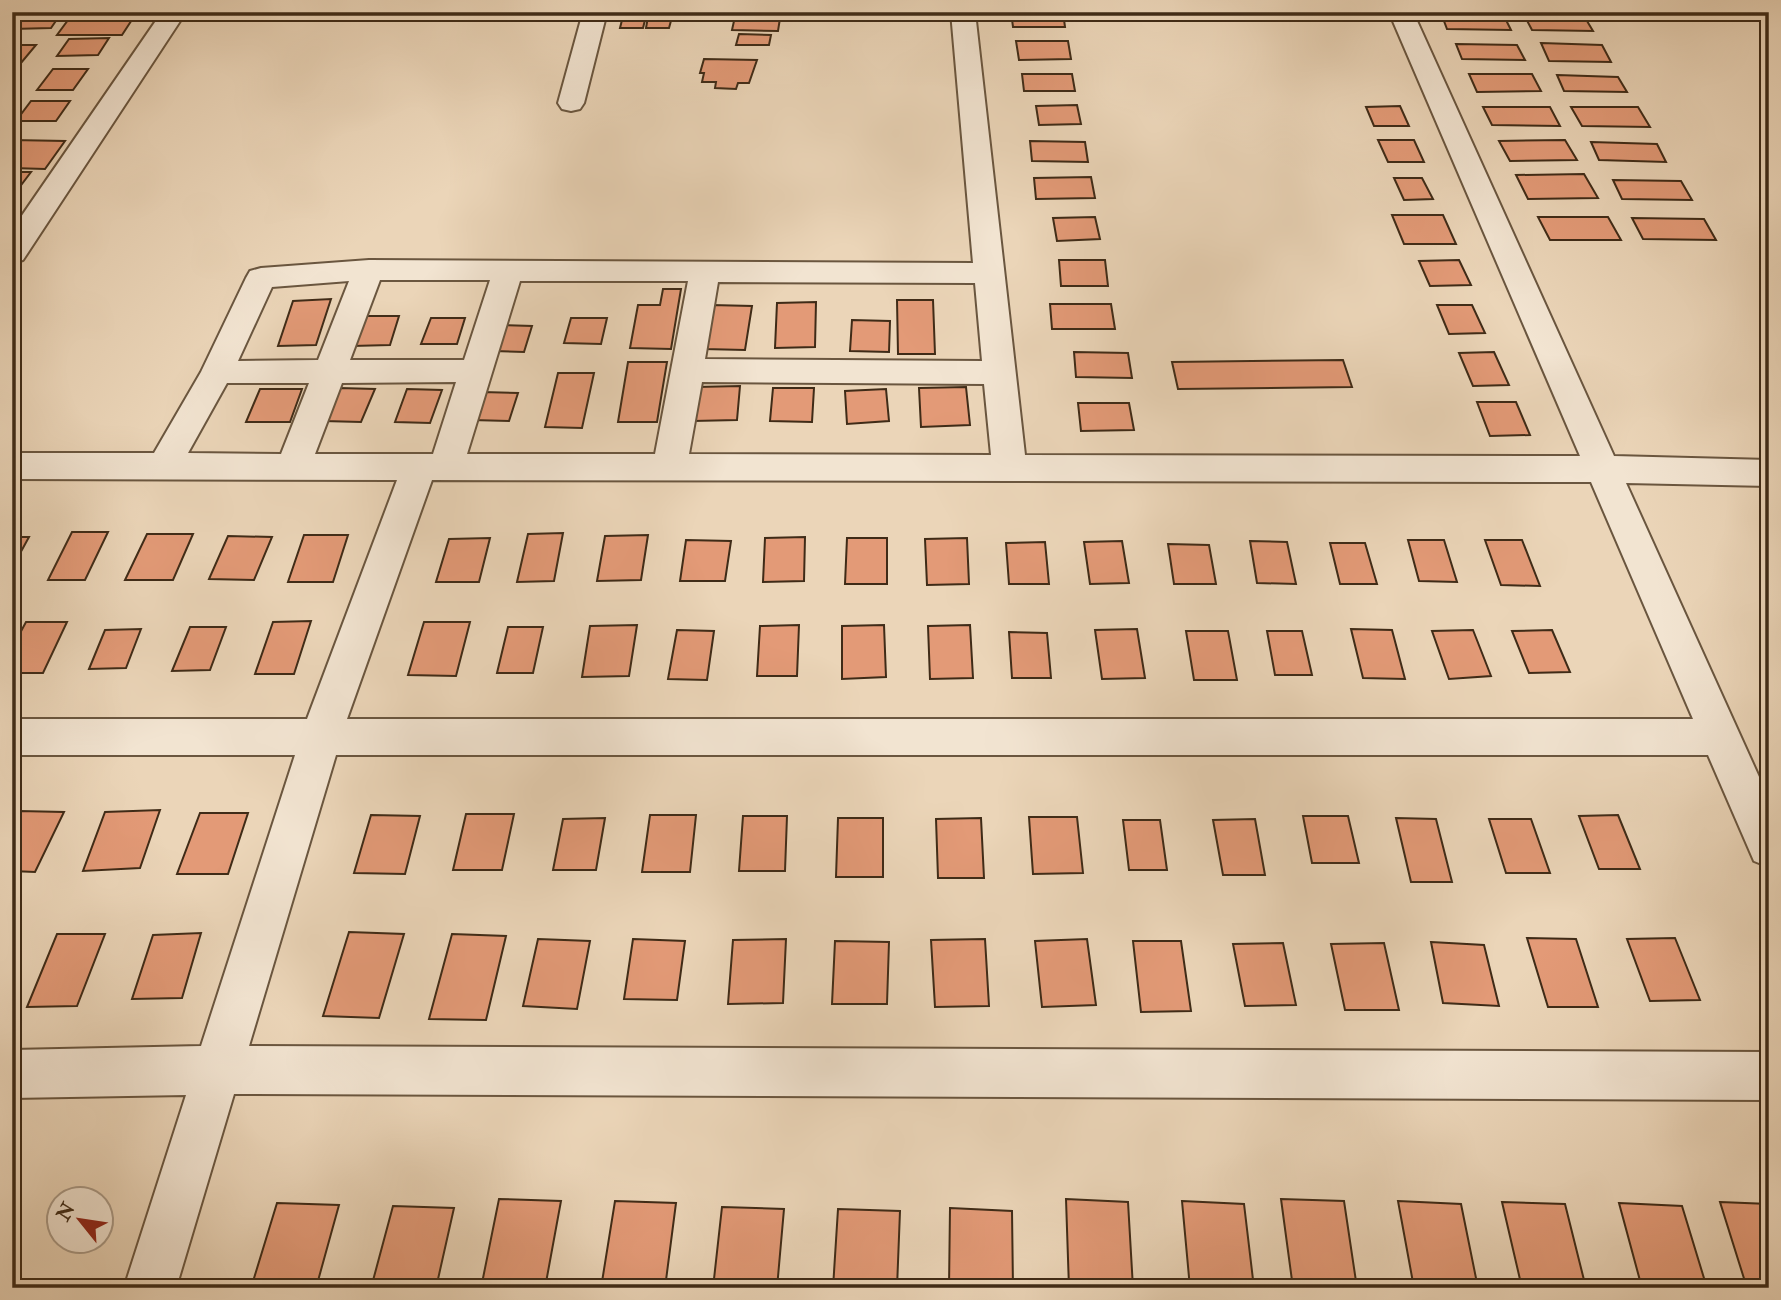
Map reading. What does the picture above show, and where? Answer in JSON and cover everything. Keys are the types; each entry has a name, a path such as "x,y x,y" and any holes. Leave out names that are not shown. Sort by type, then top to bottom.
{"street":[{"path":"12,253 174,12"},
{"path":"571,103 595,12"},
{"path":"963,12 1009,468"},
{"path":"1401,12 1769,846"},
{"path":"164,466 217,372 261,278 369,270 989,273"},
{"path":"293,467 369,270"},
{"path":"150,1288 321,737 432,467 476,371 508,271"},
{"path":"670,467 705,272"},
{"path":"688,370 1000,373"},
{"path":"217,372 476,371"},
{"path":"12,466 1602,469 1769,473"},
{"path":"12,737 1720,737"},
{"path":"12,1073 217,1070 1769,1076"}],"building":[{"path":"15,12 62,12 51,28 12,29 12,16"},
{"path":"74,12 137,12 122,35 57,35"},
{"path":"736,12 781,12 778,31 732,30"},
{"path":"1011,12 1063,12 1065,27 1013,27"},
{"path":"1441,13 1503,14 1511,30 1447,29"},
{"path":"1524,15 1584,16 1593,31 1532,30"},
{"path":"623,16 646,16 643,28 620,28"},
{"path":"648,17 672,17 669,28 646,28"},
{"path":"739,34 771,35 769,45 736,45"},
{"path":"109,38 98,55 57,56 69,39"},
{"path":"1016,41 1068,41 1071,59 1019,60"},
{"path":"1541,43 1602,45 1611,62 1549,61"},
{"path":"1456,44 1517,45 1525,60 1462,59"},
{"path":"12,45 36,45 16,69 12,69"},
{"path":"704,59 757,60 749,83 738,83 736,89 715,88 716,82 702,82 704,73 700,73"},
{"path":"53,69 88,69 73,90 37,90"},
{"path":"1022,74 1072,74 1075,91 1024,91"},
{"path":"1469,74 1532,74 1541,91 1477,92"},
{"path":"1557,75 1618,77 1627,92 1564,91"},
{"path":"31,101 70,101 56,121 16,121"},
{"path":"1077,105 1081,124 1039,125 1036,106"},
{"path":"1400,106 1409,126 1374,126 1366,107"},
{"path":"1483,107 1550,107 1560,126 1492,125"},
{"path":"1571,107 1638,107 1650,127 1582,126"},
{"path":"12,140 65,141 45,169 12,168"},
{"path":"1378,140 1414,140 1424,162 1388,162"},
{"path":"1565,140 1577,160 1510,161 1499,141"},
{"path":"1030,141 1085,142 1088,162 1032,161"},
{"path":"1591,142 1657,144 1666,162 1599,160"},
{"path":"12,172 31,172 12,197"},
{"path":"1584,174 1598,198 1528,199 1516,175"},
{"path":"1091,177 1095,198 1036,199 1034,178"},
{"path":"1394,178 1422,178 1433,199 1404,200"},
{"path":"1613,180 1681,181 1692,200 1622,199"},
{"path":"1392,215 1443,215 1456,244 1404,244"},
{"path":"1095,217 1100,239 1057,241 1053,218"},
{"path":"1538,217 1608,217 1621,240 1550,240"},
{"path":"1632,218 1704,219 1716,240 1643,239"},
{"path":"1059,260 1105,260 1108,286 1061,286"},
{"path":"1459,260 1471,285 1430,286 1419,261"},
{"path":"663,289 681,289 671,349 630,348 638,305 660,305"},
{"path":"331,299 316,345 278,346 293,301"},
{"path":"897,300 933,300 935,354 898,354"},
{"path":"816,302 815,347 775,348 777,303"},
{"path":"1050,304 1111,304 1115,329 1052,329"},
{"path":"711,305 752,306 745,350 704,349"},
{"path":"1437,305 1472,305 1485,333 1449,334"},
{"path":"362,316 399,316 390,345 352,346"},
{"path":"431,318 465,318 457,344 421,344"},
{"path":"571,318 607,318 601,344 564,343"},
{"path":"852,320 890,321 889,352 850,351"},
{"path":"503,325 532,326 524,352 494,351"},
{"path":"1074,352 1128,353 1132,378 1076,377"},
{"path":"1494,352 1509,385 1473,386 1459,353"},
{"path":"1343,360 1352,387 1178,389 1172,362"},
{"path":"628,362 667,362 657,422 618,422"},
{"path":"558,373 594,373 582,428 545,427"},
{"path":"740,386 737,420 693,421 696,387"},
{"path":"966,387 970,425 921,427 919,388"},
{"path":"339,388 375,389 361,422 324,421"},
{"path":"773,388 814,388 812,422 770,421"},
{"path":"260,389 302,389 290,422 246,422"},
{"path":"407,389 442,390 430,423 395,422"},
{"path":"886,389 889,421 847,424 845,391"},
{"path":"482,392 518,393 509,421 472,420"},
{"path":"1477,402 1516,402 1530,435 1490,436"},
{"path":"1078,403 1129,403 1134,430 1081,431"},
{"path":"72,532 108,532 85,580 48,580"},
{"path":"563,533 554,581 517,582 528,534"},
{"path":"147,534 193,534 173,580 125,580"},
{"path":"304,535 348,535 333,582 288,582"},
{"path":"648,535 641,580 597,581 605,536"},
{"path":"228,536 272,537 254,580 209,579"},
{"path":"12,537 29,537 12,568"},
{"path":"805,537 804,581 763,582 765,538"},
{"path":"490,538 479,582 436,582 449,539"},
{"path":"847,538 887,538 887,584 845,584"},
{"path":"967,538 969,584 927,585 925,539"},
{"path":"686,540 731,541 725,581 680,581"},
{"path":"1408,540 1444,540 1457,582 1419,581"},
{"path":"1485,540 1522,540 1540,586 1501,585"},
{"path":"1122,541 1129,583 1090,584 1084,542"},
{"path":"1250,541 1287,542 1296,584 1257,583"},
{"path":"1045,542 1049,584 1009,584 1006,543"},
{"path":"1330,543 1365,543 1377,584 1340,584"},
{"path":"1168,544 1209,545 1216,584 1174,584"},
{"path":"311,621 294,674 255,674 273,622"},
{"path":"26,622 67,622 43,673 12,673 12,648"},
{"path":"424,622 470,622 456,676 408,675"},
{"path":"637,625 629,676 582,677 590,626"},
{"path":"799,625 797,676 757,676 760,626"},
{"path":"884,625 886,677 842,679 842,626"},
{"path":"970,625 973,678 930,679 928,626"},
{"path":"190,627 226,627 210,670 172,671"},
{"path":"508,627 543,627 533,673 497,673"},
{"path":"141,629 126,668 89,669 105,630"},
{"path":"1137,629 1145,678 1102,679 1095,630"},
{"path":"1351,629 1392,630 1405,679 1363,678"},
{"path":"677,630 714,631 707,680 668,679"},
{"path":"1473,630 1491,676 1449,679 1432,631"},
{"path":"1552,630 1570,672 1529,673 1512,631"},
{"path":"1186,631 1228,631 1237,680 1194,680"},
{"path":"1267,631 1302,631 1312,675 1275,675"},
{"path":"1009,632 1047,633 1051,678 1012,678"},
{"path":"160,810 140,868 83,871 105,812"},
{"path":"19,811 64,812 35,872 12,871 12,826"},
{"path":"200,813 248,813 228,874 177,874"},
{"path":"466,814 514,814 502,870 453,870"},
{"path":"371,815 420,816 405,874 354,873"},
{"path":"650,815 696,815 690,872 642,872"},
{"path":"1618,815 1640,869 1599,869 1579,816"},
{"path":"743,816 787,816 785,871 739,871"},
{"path":"1303,816 1348,816 1359,863 1312,863"},
{"path":"1029,817 1077,817 1083,873 1033,874"},
{"path":"605,818 596,870 553,870 563,819"},
{"path":"838,818 883,818 883,877 836,877"},
{"path":"981,818 984,878 938,878 936,819"},
{"path":"1396,818 1436,819 1452,882 1411,882"},
{"path":"1255,819 1265,875 1223,875 1213,820"},
{"path":"1489,819 1531,819 1550,873 1506,873"},
{"path":"1123,820 1160,820 1167,870 1129,870"},
{"path":"349,932 404,934 379,1018 323,1016"},
{"path":"201,933 182,998 132,999 153,935"},
{"path":"57,934 105,934 77,1006 27,1007"},
{"path":"452,934 506,936 486,1020 429,1019"},
{"path":"1527,938 1576,939 1598,1007 1548,1007"},
{"path":"1675,938 1700,1000 1650,1001 1627,939"},
{"path":"538,939 590,941 577,1009 523,1006"},
{"path":"633,939 685,941 677,1000 624,999"},
{"path":"786,939 783,1003 728,1004 733,940"},
{"path":"985,939 989,1006 935,1007 931,940"},
{"path":"1087,939 1096,1005 1042,1007 1035,941"},
{"path":"835,941 889,942 887,1004 832,1004"},
{"path":"1133,941 1181,941 1191,1011 1141,1012"},
{"path":"1431,942 1484,945 1499,1006 1443,1003"},
{"path":"1283,943 1296,1005 1245,1006 1233,944"},
{"path":"1384,943 1399,1010 1345,1010 1331,944"},
{"path":"499,1199 561,1201 545,1288 481,1288"},
{"path":"1066,1199 1128,1202 1133,1288 1069,1288"},
{"path":"1281,1199 1344,1201 1357,1288 1293,1288"},
{"path":"615,1201 676,1203 665,1288 601,1288"},
{"path":"1182,1201 1244,1204 1254,1288 1190,1288"},
{"path":"1398,1201 1461,1204 1478,1288 1414,1288"},
{"path":"1502,1202 1565,1204 1586,1288 1522,1288"},
{"path":"1720,1202 1769,1204 1769,1288 1747,1288"},
{"path":"277,1203 339,1205 316,1288 251,1288"},
{"path":"1619,1203 1682,1206 1707,1288 1642,1288"},
{"path":"393,1206 454,1208 436,1288 371,1288"},
{"path":"722,1207 784,1209 777,1288 713,1288"},
{"path":"950,1208 1012,1211 1013,1288 949,1288"},
{"path":"838,1209 900,1211 897,1288 833,1288"}]}
